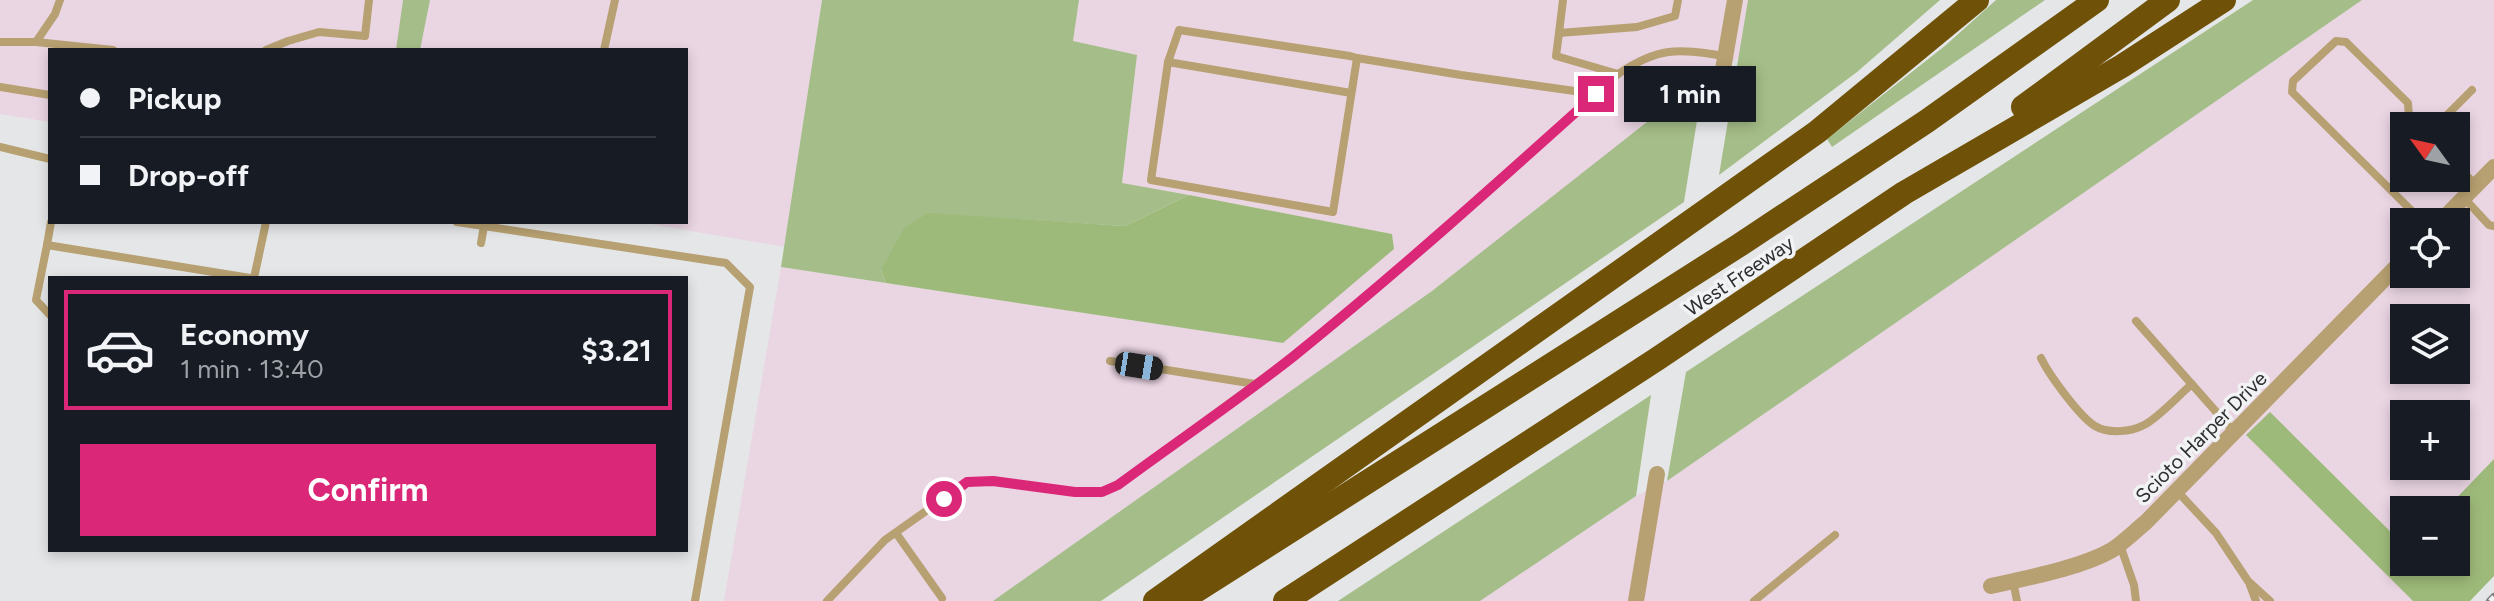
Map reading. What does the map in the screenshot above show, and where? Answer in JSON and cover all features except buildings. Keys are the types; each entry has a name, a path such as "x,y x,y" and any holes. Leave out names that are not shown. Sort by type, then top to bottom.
{"highway":[{"path":"1155,601 1817,132 1977,0"},
{"path":"1180,601 1738,246 1927,121 2097,0"},
{"path":"1904,193 2168,0"},
{"name":"West Freeway","path":"1285,601 1671,350 1904,193 2122,66 2224,0"}],"street":[{"path":"1722,75 1735,0"},
{"path":"2454,208 2494,167"},
{"name":"Scioto Harper Drive","path":"1991,586 2051,572 2120,545 2390,273"},
{"path":"1636,601 1657,474"}],"lane":[{"path":"36,42 55,14 60,0"},
{"path":"271,48 319,32 365,36 369,0"},
{"path":"604,48 615,0"},
{"path":"1563,0 1556,56 1618,74"},
{"path":"1559,33 1637,27 1675,16 1678,0"},
{"path":"1357,58 1333,212 1151,180 1168,62 1179,30 1596,94"},
{"path":"2390,189 2292,92 2293,81 2336,41 2346,42 2408,103 2409,112"},
{"path":"0,42 94,48"},
{"path":"827,601 885,540 967,482 993,481 1075,492 1102,492 1118,485 1255,384 1391,276 1618,74 1641,58 1663,51 1684,50 1725,56"},
{"path":"1168,62 1351,93"},
{"path":"0,87 48,95"},
{"path":"2450,112 2472,90"},
{"path":"0,147 48,159"},
{"path":"2470,179 2476,185"},
{"path":"2393,192 2409,208"},
{"path":"2464,198 2489,225 2494,226"},
{"path":"48,313 36,300 51,224"},
{"path":"252,276 266,224"},
{"path":"470,224 726,263 750,287 695,601"},
{"path":"481,243 484,226"},
{"path":"47,245 240,276"},
{"path":"2136,321 2234,432"},
{"path":"2041,358 2048,373 2092,425 2106,431 2144,425 2192,384"},
{"path":"1110,361 1255,384"},
{"path":"2176,491 2216,533 2248,581 2256,601"},
{"path":"896,533 942,598"},
{"path":"1754,601 1835,535"},
{"path":"2120,545 2134,585 2136,601"},
{"path":"2013,581 2017,601"},
{"path":"2248,581 2270,601"}],"shaded area":[{"path":"0,0 403,0 398,48 48,48 48,122 0,114"},
{"path":"430,0 822,0 785,247 651,224 688,224 688,48 420,48"},
{"path":"1079,0 1748,0 1739,58 1694,86 1432,291 993,601 724,601 781,267 1283,343 1392,234 1122,183 1137,56 1073,41"},
{"path":"2362,0 2494,0 2494,459 2458,496 2390,496 2390,531 2270,413 2247,435 2413,601 1480,601 1636,496 1667,481"}],"green space":[{"path":"403,0 430,0 420,48 396,48"},
{"path":"822,0 1079,0 1073,41 1137,55 1122,183 1189,195 1125,226 928,214 881,270 886,283 781,267"},
{"path":"1748,0 1940,0 1857,72 1719,175"},
{"path":"1996,0 2045,0 1832,147 1827,139 1946,45"},
{"path":"2253,0 2362,0 1667,481 1686,372"},
{"path":"1694,85 1702,89 1684,202 1101,601 993,601 1432,291"},
{"path":"1189,195 1392,234 1394,249 1283,343 886,283 881,270 904,228 928,213 1125,226"},
{"path":"1651,395 1636,496 1480,601 1338,601"},
{"path":"2270,412 2390,531 2390,576 2470,576 2470,496 2458,496 2494,459 2494,576 2470,601 2413,601 2246,435"}],"railway":[{"path":"2490,601 2494,597"}],"route":[{"path":"944,499 967,482 993,481 1075,492 1102,492 1118,485 1291,358 1351,309 1596,94"}]}
